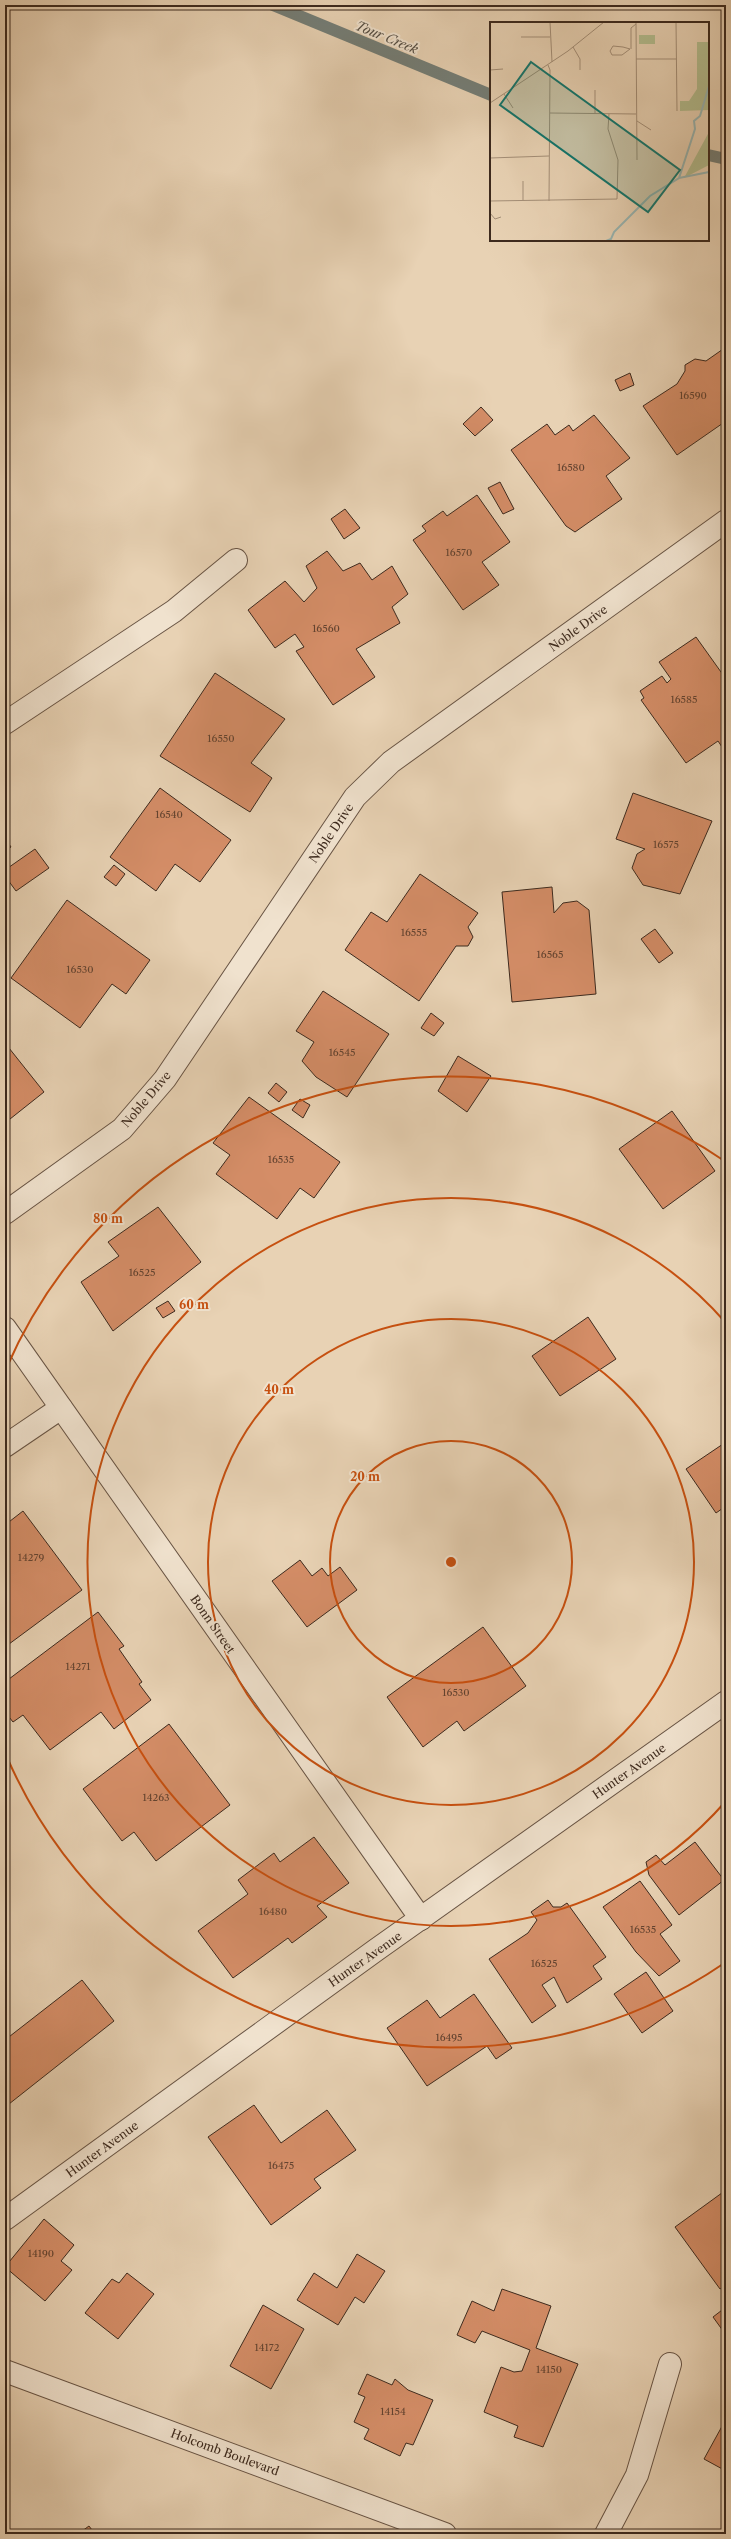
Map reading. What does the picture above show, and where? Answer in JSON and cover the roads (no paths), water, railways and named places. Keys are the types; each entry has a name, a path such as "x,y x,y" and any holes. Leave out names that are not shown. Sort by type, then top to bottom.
{"street":[{"name":"Noble Drive","path":"5,1213 122,1129 165,1080 355,797 391,762 726,521"},
{"path":"5,722 174,611 236,560"},
{"name":"Bonn Street","path":"5,1328 421,1919"},
{"path":"5,1446 61,1408"},
{"name":"Hunter Avenue","path":"5,2219 421,1919 726,1702"},
{"path":"606,2534 637,2475 670,2364"},
{"name":"Holcomb Boulevard","path":"5,2371 445,2534"}],"waterway":[{"name":"Tour Creek","path":"273,5 490,95"},
{"name":"Tour Creek","path":"709,155 726,159"}]}
